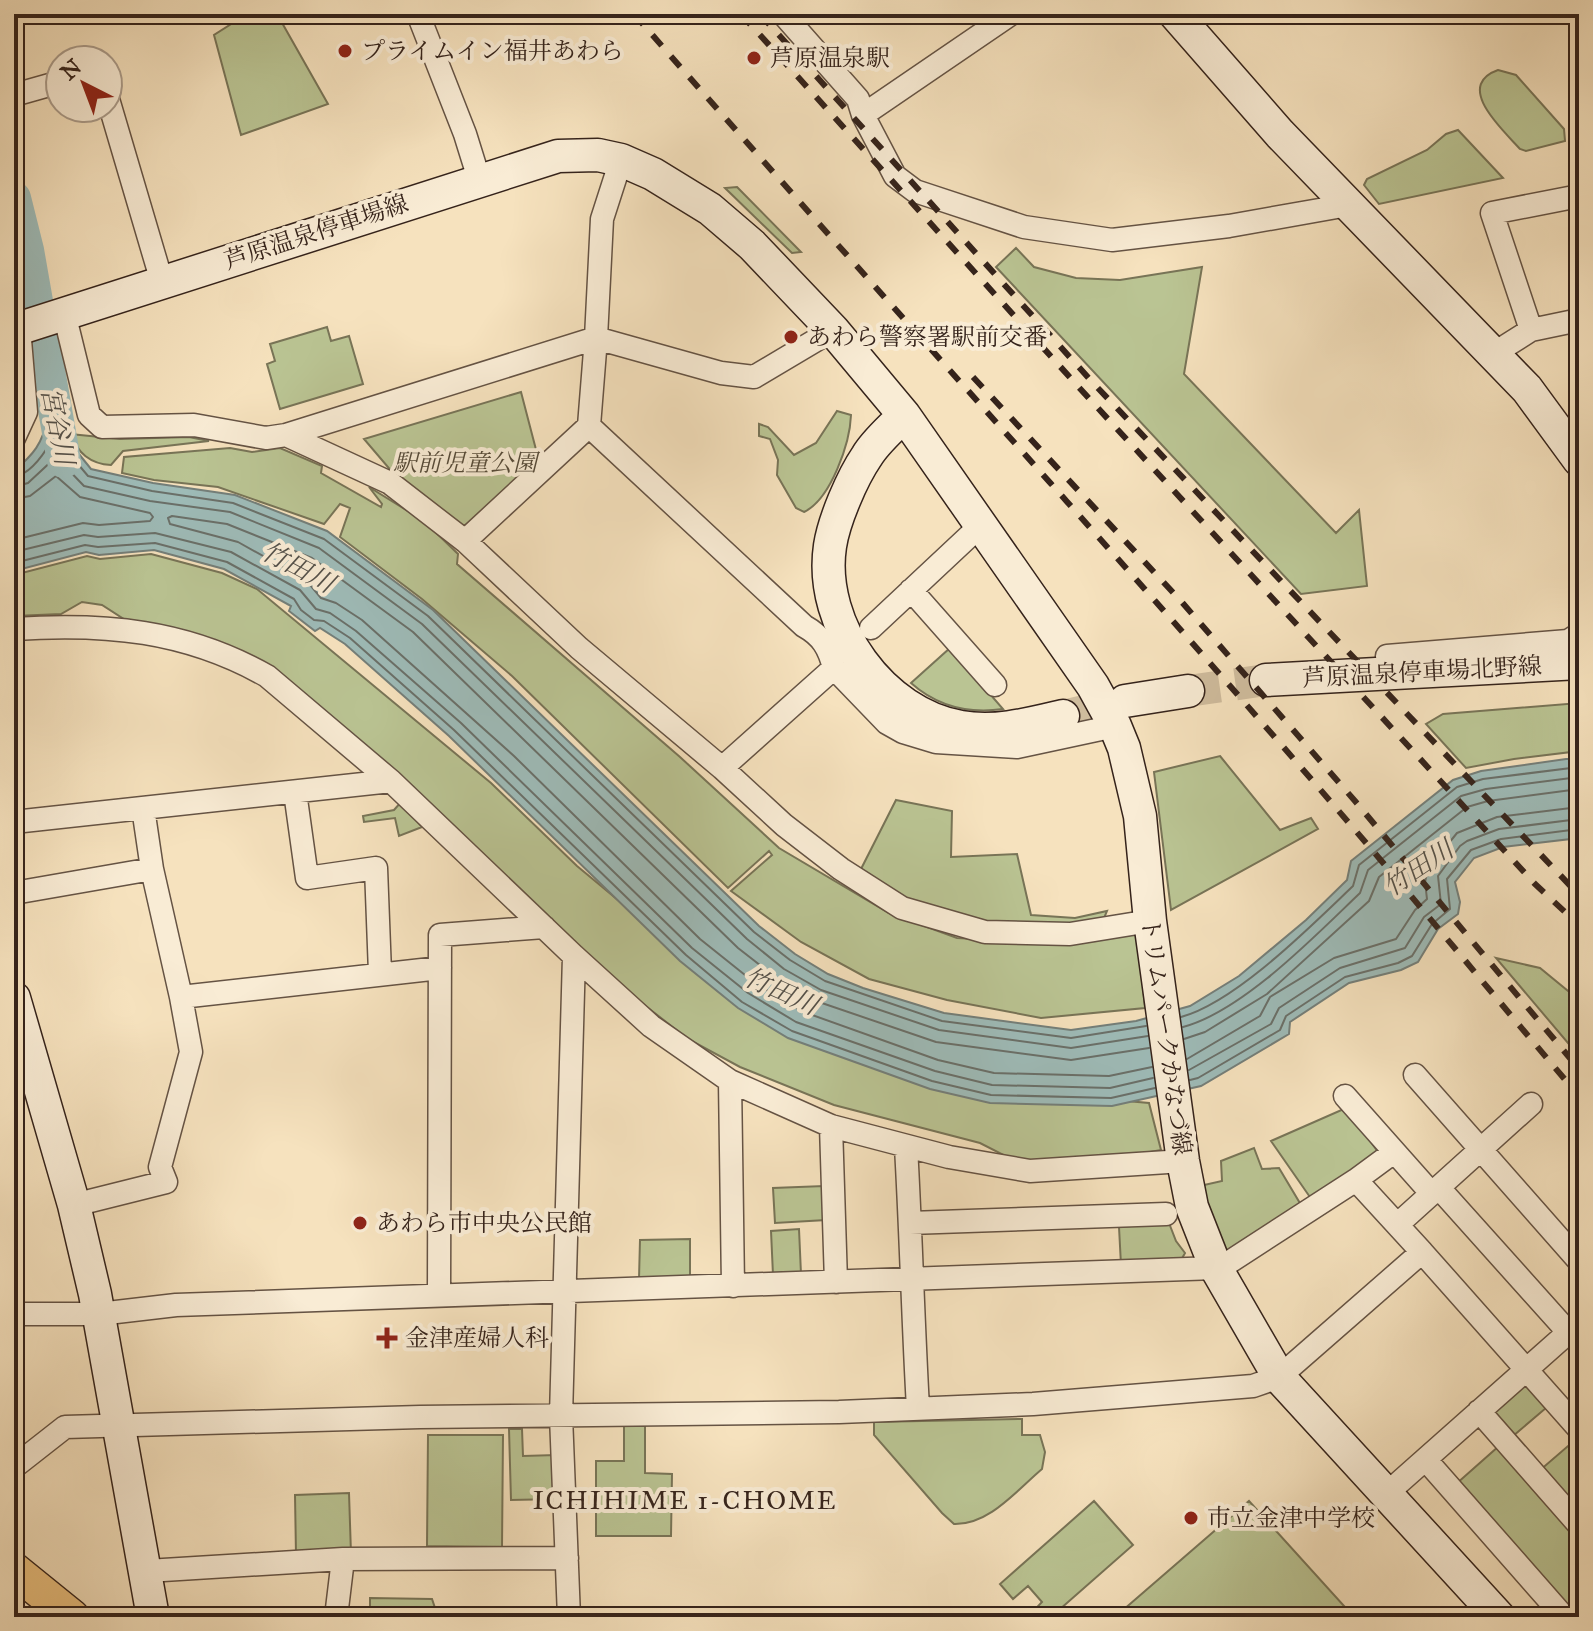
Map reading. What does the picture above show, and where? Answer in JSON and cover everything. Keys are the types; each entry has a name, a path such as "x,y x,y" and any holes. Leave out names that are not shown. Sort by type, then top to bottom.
{"main road":[{"path":"1175,14 1280,134 1527,389 1578,462"},
{"name":"芦原温泉停車場線","path":"16,329 558,156 598,155 621,160"},
{"path":"621,160 653,174 710,209 752,245 833,330 904,415 867,455 830,546 832,588 843,632 875,678 918,713 947,724 1008,728 1063,716"},
{"name":"トリムパークかなづ線","path":"904,415 1059,635 1120,714 1124,748 1140,816 1152,932 1182,1153 1192,1207 1216,1268 1279,1377 1499,1617"},
{"name":"芦原温泉停車場北野線","path":"1266,680 1579,663"},
{"path":"1120,714 1188,691"},
{"path":"14,998 74,1205 99,1314 153,1617"},
{"path":"14,1570 72,1617"}],"street":[{"path":"418,14 465,134 479,179"},
{"path":"783,14 858,99 863,115 895,176 915,191 1024,227 1112,240 1229,226 1348,205"},
{"path":"863,115 1011,14"},
{"path":"14,95 44,87"},
{"path":"115,124 162,282"},
{"path":"465,541 589,426 602,219 621,160"},
{"path":"1531,330 1492,213 1579,196"},
{"path":"58,315 89,415 102,427 194,425 266,438 286,435 596,338 721,373 754,377 833,330"},
{"path":"1493,354 1531,330 1579,320"},
{"path":"14,438 26,412 16,329"},
{"path":"589,426 804,626 819,634 834,668 887,723 903,732 936,742 1017,747 1120,714"},
{"path":"286,435 390,483 465,541 579,648 722,768 784,825 841,869 902,908 985,932 1152,932"},
{"path":"871,628 981,525"},
{"path":"911,590 995,685"},
{"path":"14,629 59,626 138,630 196,643 245,663 267,676 391,781 651,1026 730,1081 831,1126 906,1147 1030,1171 1182,1153"},
{"path":"1387,656 1568,641 1579,634"},
{"path":"722,768 834,668"},
{"path":"14,822 391,781"},
{"path":"295,792 307,878 376,868 380,973"},
{"path":"74,1205 166,1182 160,1167 191,1052 152,869 143,808"},
{"path":"14,893 152,869"},
{"path":"439,1295 440,935 544,927"},
{"path":"569,1617 561,1416 574,956"},
{"path":"181,997 440,968"},
{"path":"1415,1075 1579,1261"},
{"path":"730,1081 733,1286"},
{"path":"1345,1096 1394,1152 1576,1328 1385,1495"},
{"path":"1398,1224 1531,1104"},
{"path":"831,1126 836,1282"},
{"path":"906,1147 918,1408"},
{"path":"14,1314 99,1314 176,1305 1216,1268 1356,1180 1394,1152"},
{"path":"1356,1180 1579,1429"},
{"path":"910,1223 1166,1214"},
{"path":"14,1467 65,1427 420,1417 824,1413 1033,1404 1186,1394 1253,1386 1279,1377 1422,1252"},
{"path":"1479,1411 1579,1525"},
{"path":"1426,1460 1564,1617"},
{"path":"147,1571 343,1559 567,1558"},
{"path":"336,1617 343,1559"}],"green space":[{"path":"247,14 292,14 281,21 328,104 241,135 214,35"},
{"path":"1498,70 1516,75 1564,129 1565,141 1526,151 1520,149 1494,120 1481,97 1480,87 1485,77"},
{"path":"1458,130 1503,178 1379,204 1364,185 1367,179 1427,150 1446,134"},
{"path":"737,187 801,252 792,253 725,188"},
{"path":"1016,248 1034,267 1076,278 1120,280 1202,267 1184,374 1336,533 1359,510 1367,586 1301,594 996,267"},
{"path":"327,327 331,341 349,336 363,384 280,409 267,364 275,361 270,344"},
{"name":"駅前児童公園","path":"521,392 540,465 466,532 393,473 364,439"},
{"path":"837,411 851,415 843,455 823,495 804,512 796,508 777,475 778,460 770,439 759,436 759,424 768,427 794,455 816,443"},
{"path":"70,434 120,439 189,437 209,441 123,451 111,465 86,456"},
{"path":"230,448 252,452 280,448 322,466 321,473 381,507 382,504 369,487 424,521 458,554 457,564 680,757 779,848 889,913 957,938 1069,944 1138,934 1145,1008 1041,1018 947,1000 869,979 801,942 731,891 772,855 769,851 728,888 512,676 422,599 340,537 350,508 340,504 324,524 218,487 122,473 124,457"},
{"path":"151,554 222,573 257,589 491,783 577,866 666,940 1013,1091 1149,1103 1161,1150 1100,1161 1025,1166 980,1143 834,1105 740,1067 688,1039 611,979 267,671 127,621 102,605 82,602 61,614 14,616 14,575 87,556 100,559"},
{"path":"950,648 1003,709 954,707 932,698 911,683"},
{"path":"1579,703 1579,751 1466,768 1426,724 1443,714"},
{"path":"1220,756 1280,830 1311,818 1318,829 1171,910 1154,772"},
{"path":"896,800 952,811 951,857 1017,854 1031,915 1075,918 1107,911 1102,923 1016,929 910,905 859,873"},
{"path":"401,802 422,827 399,836 395,818 364,822 363,816 394,810"},
{"path":"1496,958 1540,968 1579,1000 1579,1056"},
{"path":"1346,1108 1381,1156 1312,1200 1271,1141"},
{"path":"1254,1148 1262,1169 1279,1168 1304,1210 1224,1255 1208,1221 1204,1185 1222,1181 1221,1161"},
{"path":"824,1186 826,1220 775,1223 773,1188"},
{"path":"1169,1223 1185,1253 1180,1262 1121,1265 1119,1227"},
{"path":"799,1229 801,1274 773,1275 771,1231"},
{"path":"690,1239 690,1279 639,1279 640,1240"},
{"path":"1523,1381 1546,1408 1513,1436 1490,1409"},
{"path":"1022,1419 1022,1435 1040,1435 1045,1452 1042,1469 990,1513 967,1523 954,1524 942,1513 874,1435 874,1422"},
{"path":"624,1425 645,1426 645,1473 672,1474 671,1536 596,1536 596,1461 624,1461"},
{"path":"509,1429 522,1429 523,1456 556,1455 558,1499 511,1500"},
{"path":"428,1435 503,1435 502,1547 427,1546"},
{"path":"1575,1440 1579,1444 1579,1516 1539,1471"},
{"path":"1499,1446 1579,1538 1579,1617 1573,1617 1456,1484"},
{"path":"349,1493 351,1554 296,1555 295,1495"},
{"path":"1094,1501 1133,1545 1051,1617 1028,1617 1042,1602 1028,1586 1013,1599 1000,1584"},
{"path":"1249,1501 1354,1617 1115,1617"},
{"path":"370,1598 432,1599 438,1617 393,1617 393,1611 370,1609"}],"water":[{"name":"竹田川","path":"62,417 66,438 91,469 153,483 235,495 327,531 433,610 759,926 795,954 828,974 944,1013 1071,1030 1136,1021 1190,1006 1239,976 1306,920 1347,880 1351,861 1453,780 1481,771 1579,759 1579,838 1503,847 1474,858 1455,882 1460,902 1458,914 1438,929 1418,962 1401,970 1349,983 1290,1022 1289,1034 1201,1086 1112,1106 990,1103 930,1089 788,1038 738,1008 680,961 449,736 345,644 320,628 315,631 289,611 291,606 224,569 154,550 99,555 86,552 14,571 14,471 36,448 48,418"}],"waterway":[{"name":"宮谷川","path":"14,198 27,250 64,461"}],"tunnel":[{"path":"1188,691 1266,680"},
{"path":"1063,716 1125,701"}],"railway":[{"path":"634,14 1250,709 1579,1096"},
{"path":"741,14 1535,884 1579,925"},
{"path":"760,14 1095,385 1579,895"},
{"path":"973,377 1180,600 1355,801 1579,1069"}],"place":[{"name":"プライムイン福井あわら","path":"345,51"},
{"name":"芦原温泉駅","path":"754,58"},
{"name":"あわら警察署駅前交番","path":"791,337"},
{"name":"あわら市中央公民館","path":"360,1223"},
{"name":"金津産婦人科","path":"387,1338"},
{"name":"市立金津中学校","path":"1191,1518"}],"district":[{"name":"ICHIHIME 1-CHOME","path":"685,1500"}]}
